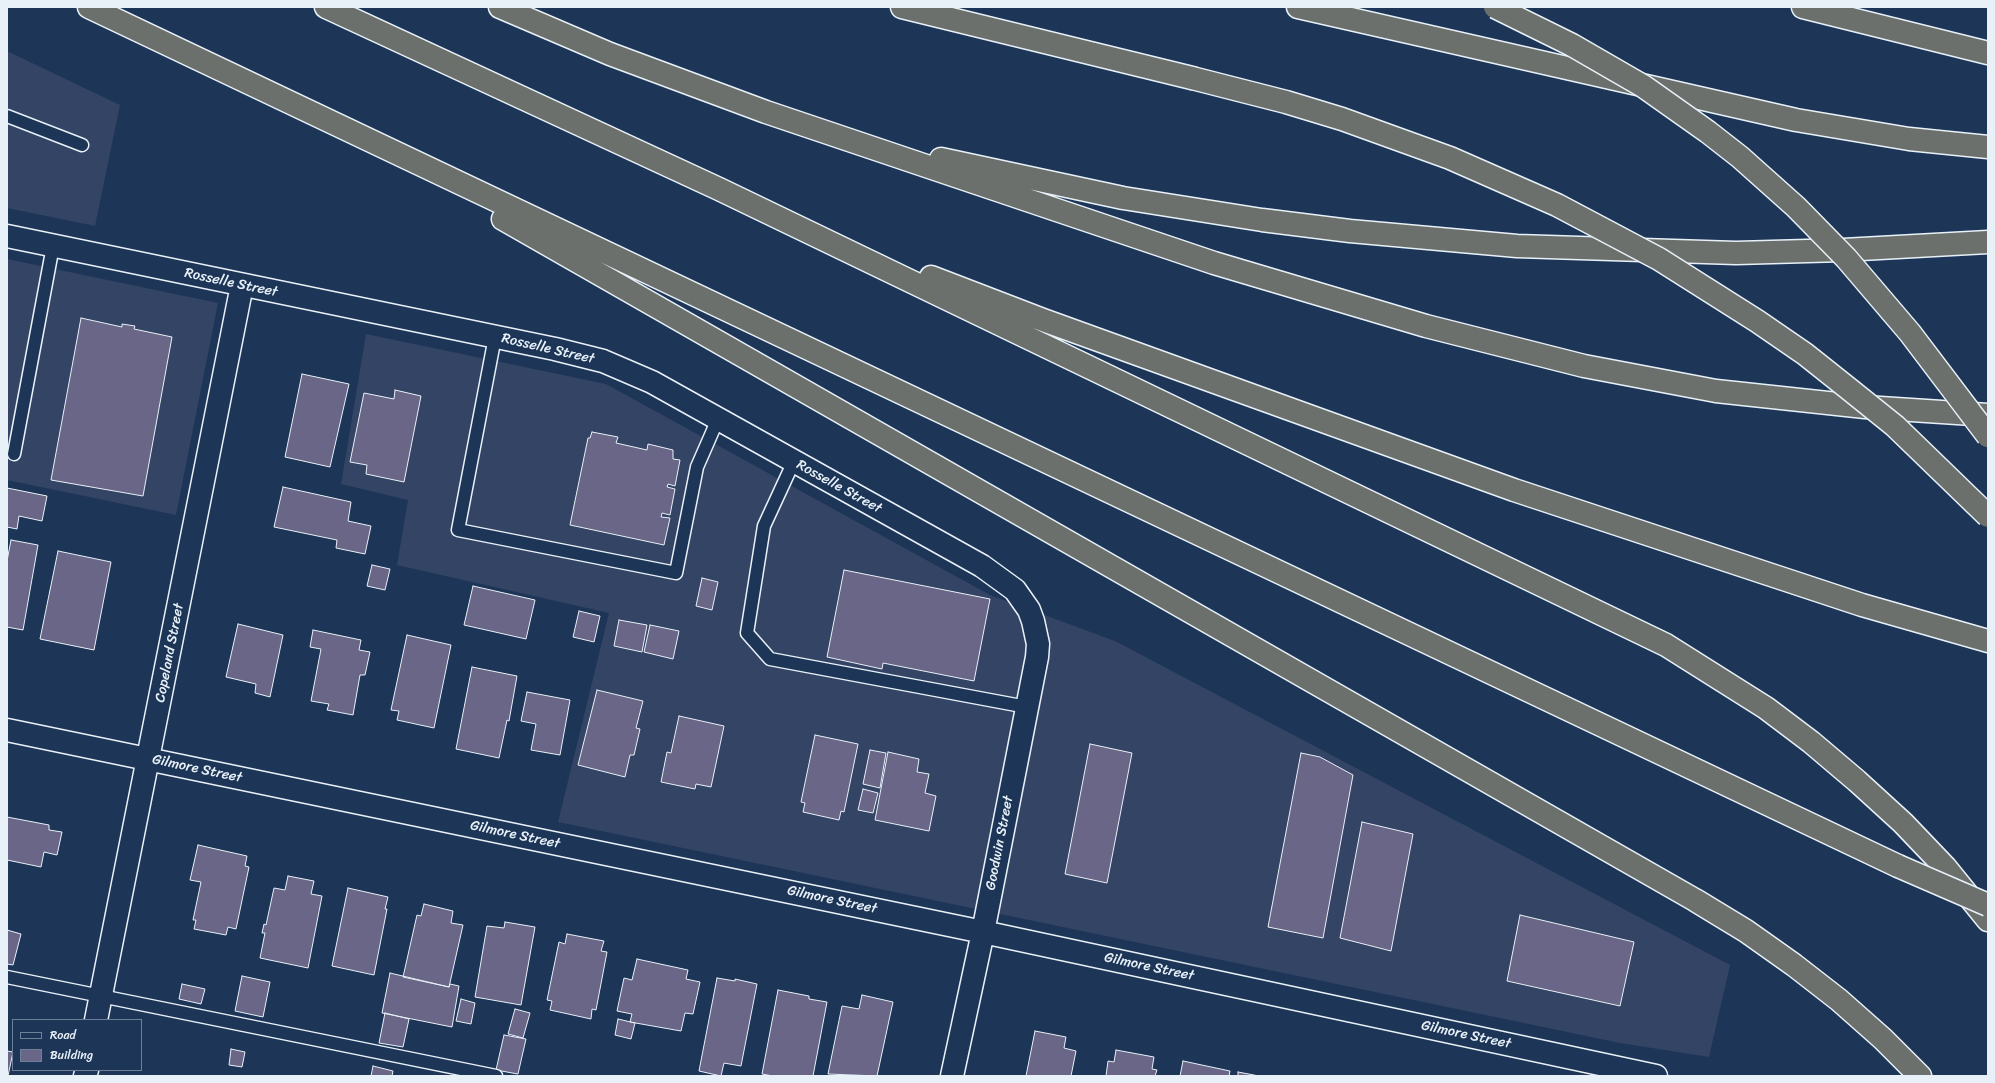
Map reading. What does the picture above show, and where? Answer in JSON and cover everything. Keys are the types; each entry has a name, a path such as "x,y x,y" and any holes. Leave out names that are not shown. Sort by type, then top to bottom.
{"highway":[{"path":"89,7 1898,866 1988,905"},
{"path":"326,7 719,189 1666,645 1766,708 1846,771 1913,834 1945,867 1988,920"},
{"path":"500,7 610,54 766,112 1214,263 1365,309 1486,342 1584,366 1716,390 1819,403 1921,412 1988,415"},
{"path":"902,7 1192,78 1342,118 1450,158 1557,205 1653,255 1757,321 1827,372 1895,426 1988,516"},
{"path":"1298,7 1796,120 1909,139 1988,147"},
{"path":"1495,7 1572,45 1642,86 1708,132 1740,157 1796,207 1846,258 1910,333 1988,436"},
{"path":"1803,7 1988,53"},
{"path":"766,112 930,156 1085,190 1213,213 1350,232 1517,246 1698,253 1843,250 1988,242"},
{"path":"354,134 1695,900 1746,932 1816,983 1883,1039 1920,1076"},
{"path":"719,189 831,237 1043,320 1507,488 1855,603 1979,638"},
{"path":"1921,412 1988,410"},
{"path":"1898,866 1988,901"}],"street":[{"name":"Rosselle Street","path":"7,236 582,355 621,368 652,382 994,573 1015,590 1029,610"},
{"name":"Copeland Street","path":"96,1019 149,760 242,285"},
{"name":"Goodwin Street","path":"952,1076 983,932 1035,671 1038,644 1036,631 1029,610"},
{"name":"Gilmore Street","path":"7,730 983,932 1656,1076"}],"lane":[{"path":"7,116 82,145"},
{"path":"14,454 53,246"},
{"path":"495,337 458,530 676,573 696,467 718,419"},
{"path":"794,461 764,526 747,633 770,659 1027,707"},
{"path":"7,977 496,1076"}],"shaded area":[{"path":"7,51 120,105 95,226 7,208"},
{"path":"7,259 218,303 176,515 7,480"},
{"path":"366,334 606,384 990,595 1115,641 1730,965 1709,1057 1620,1043 558,822 609,613 397,565 408,500 341,484"}],"building":[{"path":"81,318 122,327 122,324 135,326 134,329 172,337 143,496 51,480"},
{"path":"302,374 349,384 330,467 285,457"},
{"path":"395,390 421,396 404,482 366,474 367,465 350,462 364,393 394,399"},
{"path":"592,432 618,437 616,443 647,450 648,444 673,450 673,459 680,460 675,486 668,484 667,487 675,489 670,515 662,513 661,517 670,518 664,545 570,525 588,438 590,438"},
{"path":"283,487 351,502 348,521 371,526 365,554 336,548 337,540 274,527"},
{"path":"7,488 47,496 42,521 19,516 17,529 7,527"},
{"path":"11,540 38,545 23,630 7,627 7,561"},
{"path":"58,551 111,562 94,650 40,639"},
{"path":"372,565 390,569 385,590 367,586"},
{"path":"844,570 990,599 974,681 883,663 882,669 827,657"},
{"path":"702,578 718,582 712,610 696,606"},
{"path":"473,586 535,600 526,639 464,625"},
{"path":"579,611 600,616 594,642 573,637"},
{"path":"619,620 647,625 642,652 614,646"},
{"path":"238,624 283,635 270,697 255,693 256,684 226,677"},
{"path":"650,625 679,631 673,659 644,652"},
{"path":"313,630 361,640 359,650 370,652 365,675 360,675 353,715 327,710 329,704 311,701 321,649 310,647"},
{"path":"407,635 451,645 434,728 397,720 399,711 391,710"},
{"path":"472,667 517,676 509,721 507,720 499,758 456,749"},
{"path":"597,690 643,701 636,728 640,729 634,755 630,755 625,777 578,765"},
{"path":"527,692 570,700 560,755 531,750 536,724 521,721"},
{"path":"679,716 724,726 711,787 696,784 695,789 661,782 667,752 671,753"},
{"path":"815,735 858,744 844,812 841,811 839,820 803,812 805,803 801,802"},
{"path":"1090,744 1132,753 1107,883 1065,874"},
{"path":"870,750 886,753 880,788 863,784"},
{"path":"888,752 919,759 917,772 929,774 925,793 936,796 929,831 875,820"},
{"path":"1301,753 1320,757 1353,775 1323,938 1268,927"},
{"path":"863,789 878,793 873,813 858,810"},
{"path":"7,817 49,825 49,830 62,832 57,855 44,852 41,867 7,860"},
{"path":"1362,822 1413,834 1391,951 1340,938"},
{"path":"198,845 247,856 245,866 249,867 236,929 228,927 226,935 194,929 196,920 193,920 201,882 190,880"},
{"path":"288,876 314,881 311,894 322,896 308,968 260,958 265,933 262,933 264,924 266,925 274,888 285,890"},
{"path":"348,888 388,897 374,975 332,966"},
{"path":"424,904 453,911 451,923 463,925 449,987 403,977 417,915 421,916"},
{"path":"1520,915 1634,942 1620,1006 1507,981"},
{"path":"505,922 535,927 521,1005 475,997 487,926 504,928"},
{"path":"7,930 21,934 13,965 7,964"},
{"path":"567,934 604,941 601,951 607,952 596,1010 592,1009 591,1019 550,1010 552,1001 547,1000 559,942 565,944"},
{"path":"637,959 688,970 686,979 700,982 693,1014 685,1013 681,1031 630,1022 632,1014 617,1011 624,978 632,980"},
{"path":"390,973 449,987 450,984 459,986 452,1027 382,1013"},
{"path":"242,976 270,982 263,1017 235,1011"},
{"path":"717,978 735,981 735,979 757,984 741,1066 724,1063 721,1076 699,1071"},
{"path":"182,984 205,989 201,1004 179,999"},
{"path":"778,990 809,996 809,999 827,1002 813,1076 773,1076 762,1074"},
{"path":"862,995 893,1002 877,1076 828,1074 842,1006 859,1009"},
{"path":"461,999 475,1003 471,1024 456,1021"},
{"path":"515,1009 530,1013 523,1038 508,1034"},
{"path":"385,1013 409,1019 403,1047 379,1043"},
{"path":"618,1019 635,1023 631,1039 615,1035"},
{"path":"1035,1031 1066,1037 1064,1048 1076,1051 1071,1076 1026,1076"},
{"path":"504,1035 526,1039 518,1074 496,1070"},
{"path":"231,1049 245,1052 242,1067 229,1065"},
{"path":"1116,1050 1154,1057 1152,1069 1157,1070 1155,1076 1106,1076 1108,1061 1114,1062"},
{"path":"7,1051 12,1052 12,1057 7,1076"},
{"path":"1183,1061 1230,1071 1229,1076 1180,1076"},
{"path":"373,1066 393,1071 392,1076 371,1076"},
{"path":"1238,1072 1259,1076 1238,1076"}]}
